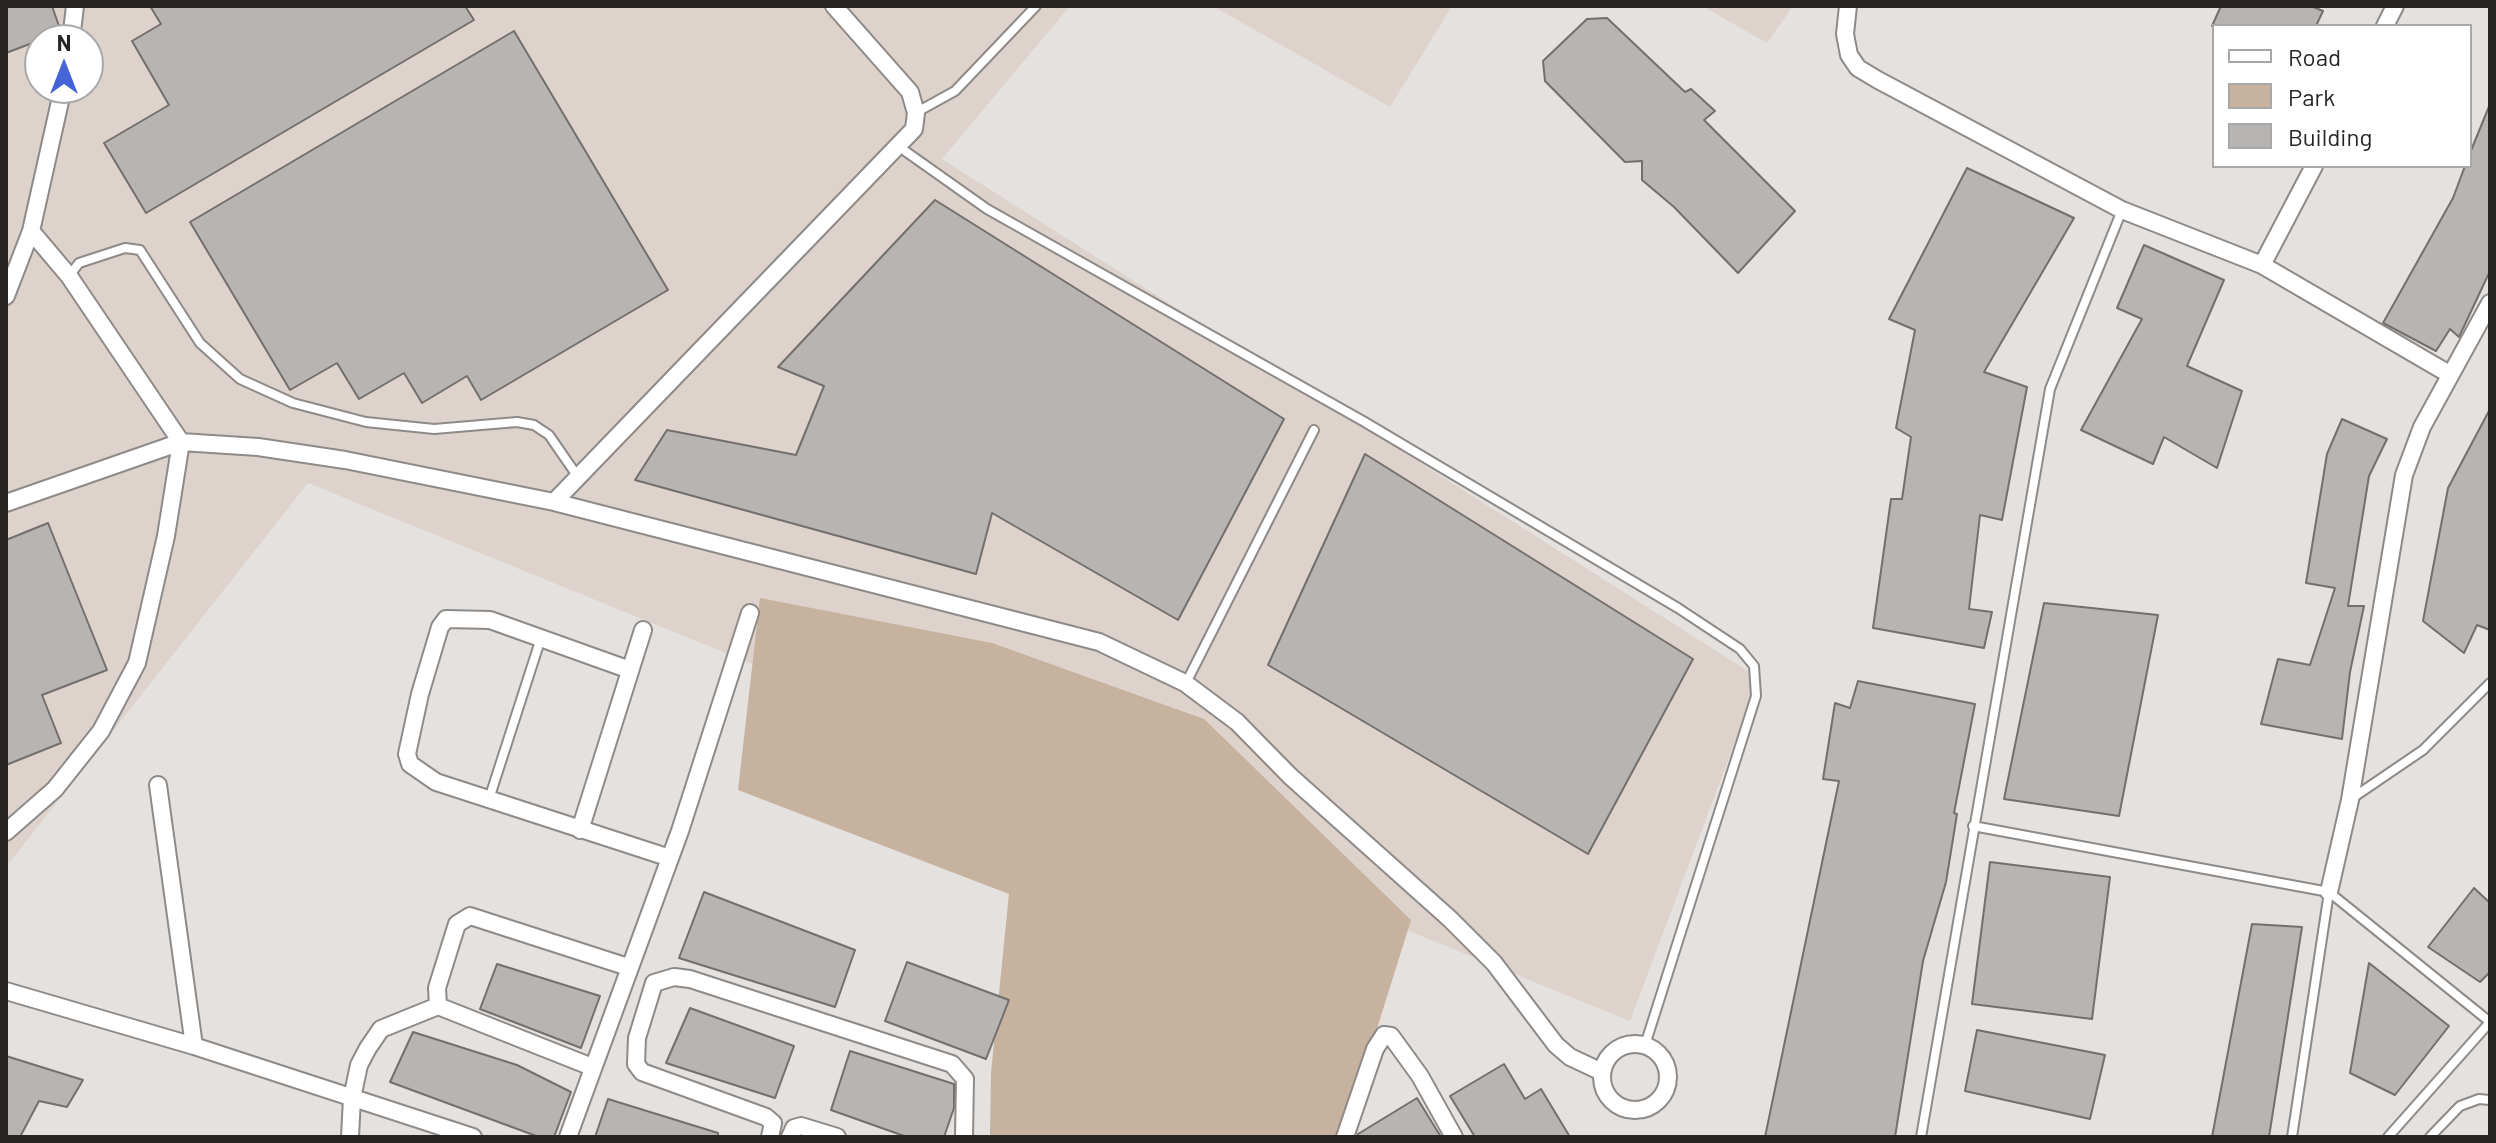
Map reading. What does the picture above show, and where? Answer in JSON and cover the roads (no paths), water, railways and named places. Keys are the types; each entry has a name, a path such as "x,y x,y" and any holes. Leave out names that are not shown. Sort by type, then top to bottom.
{"street":[{"path":"554,502 914,129 916,113 910,92 834,6"},
{"path":"1848,6 1845,34 1849,55 1858,68 2122,210 2262,265 2449,374"},
{"path":"2386,24 2395,6"},
{"path":"6,296 31,231 59,104"},
{"path":"2262,265 2313,168"},
{"path":"6,832 55,789 92,742 137,663 166,536 181,442 69,276 31,231"},
{"path":"2329,892 2350,800 2404,475 2422,427 2490,303"},
{"path":"6,503 181,442 258,447 345,460 554,502 1099,642 1185,683 1237,722 1290,776 1450,919 1494,963 1556,1045 1570,1057 1602,1072"},
{"path":"568,1137 670,858 750,613"},
{"path":"630,670 490,620 446,619 440,627 420,694 407,754 410,764 436,782 670,858"},
{"path":"580,830 643,630"},
{"path":"158,785 194,1046"},
{"path":"438,1006 437,988 457,924 470,916 628,967"},
{"path":"770,1137 773,1123 766,1117 642,1072 636,1064 636,1046 654,983 674,977 690,979 952,1064 965,1079 964,1137"},
{"path":"6,991 194,1046 473,1137"},
{"path":"350,1137 352,1098 359,1065 381,1029 438,1006 592,1067"},
{"path":"1345,1137 1375,1049 1384,1035 1391,1036 1420,1076 1454,1137"},
{"path":"1645,1045 1661,1056 1668,1074 1665,1092 1652,1106 1634,1111 1616,1105 1604,1090 1602,1072 1605,1062 1618,1049 1645,1045"},
{"path":"790,1137 794,1128 801,1126 837,1137"}],"lane":[{"path":"916,113 955,91 1036,6"},
{"path":"898,146 987,209 1363,421 1678,608 1740,649 1754,666 1756,696 1645,1045"},
{"path":"1921,1137 2050,389 2122,210"},
{"path":"69,276 79,263 125,248 140,250 200,343 240,379 293,403 366,422 434,429 517,422 534,425 549,435 578,477"},
{"path":"1185,683 1314,430"},
{"path":"489,800 541,638"},
{"path":"2350,800 2423,750 2490,683"},
{"path":"1973,826 2329,892 2490,1022 2388,1137"},
{"path":"2292,1137 2329,892"},
{"path":"2430,1137 2460,1106 2479,1099 2490,1100"}]}
